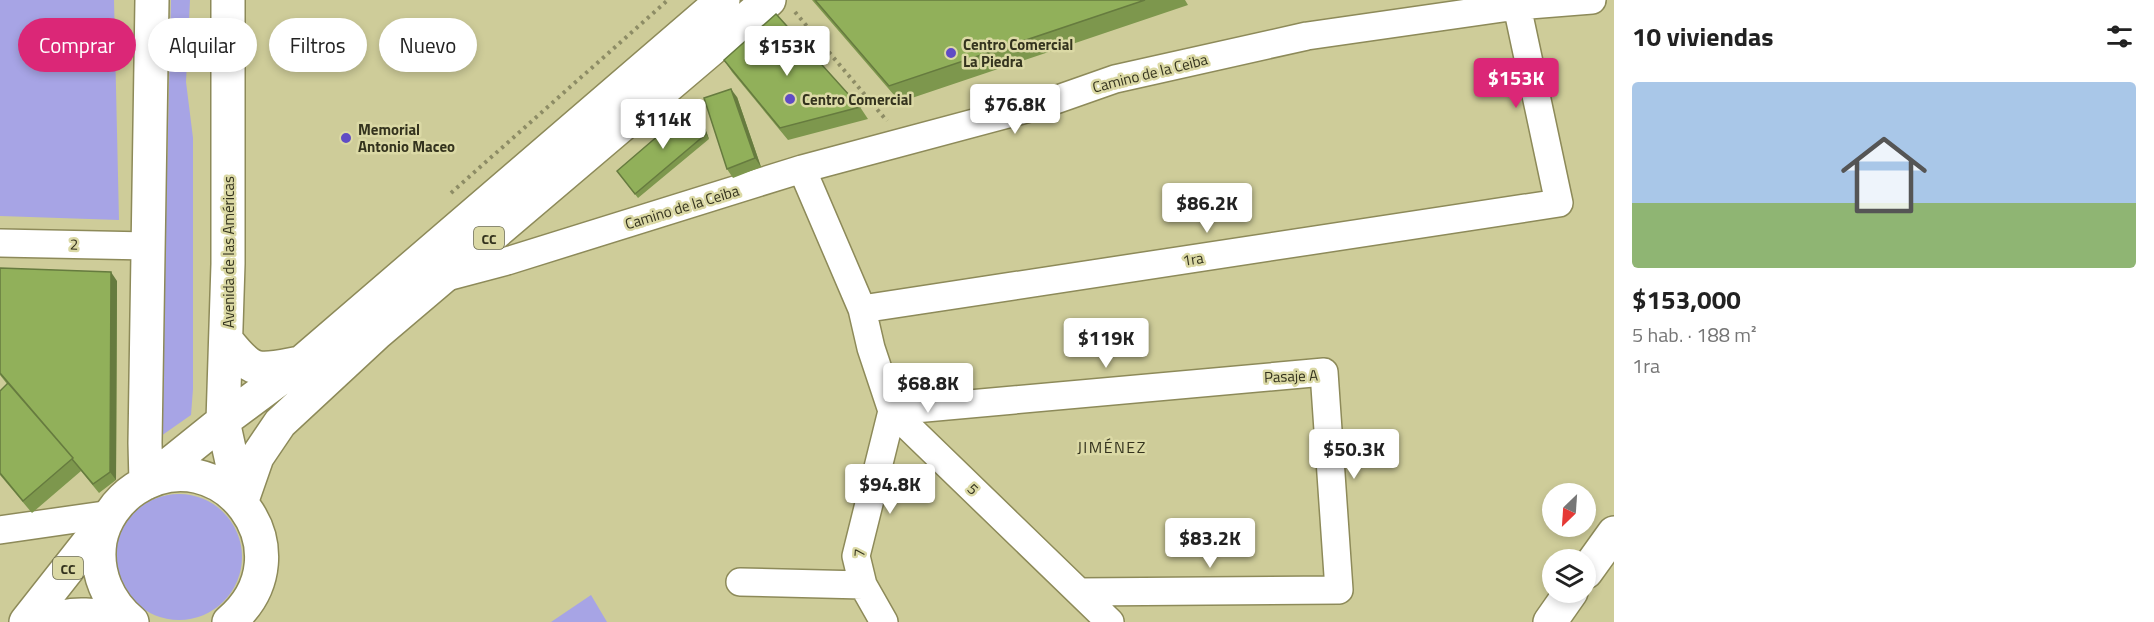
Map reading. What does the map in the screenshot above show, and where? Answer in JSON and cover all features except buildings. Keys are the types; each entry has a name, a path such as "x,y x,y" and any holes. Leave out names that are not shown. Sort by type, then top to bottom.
{"main road":[{"path":"146,483 152,0"},
{"name":"Avenida de las Américas","path":"228,0 227,341 223,422 241,503"},
{"name":"CC","path":"146,483 300,363 723,0"},
{"name":"CC","path":"241,503 257,457 280,423 377,333 781,4"},
{"path":"227,341 243,361 257,369 300,363"},
{"path":"132,622 111,599 100,572 100,542 111,514 125,497 146,483 172,476 195,477 216,484 241,503 253,521 261,542 262,564 251,607 246,606 229,622"},
{"name":"CC","path":"26,622 111,514"},
{"path":"1596,558 1614,533"},
{"path":"1550,622 1563,603"},
{"path":"48,622 56,618 91,615 132,622"}],"street":[{"name":"Camino de la Ceiba","path":"442,278 507,261 802,169 1041,105 1115,80 1306,36 1517,6 1592,0"},
{"name":"1ra","path":"862,309 1559,203 1517,6"},
{"name":"5","path":"802,169 862,309 871,348 892,411 1110,622"},
{"name":"2","path":"0,243 148,246"},
{"name":"Pasaje A","path":"892,411 1324,372 1340,591 1080,592"},
{"name":"7","path":"884,622 863,585 856,556 892,411"},
{"path":"0,530 111,514"},
{"path":"740,582 863,585"}],"path":[{"path":"446,197 668,0"},
{"path":"781,4 885,118"}],"shaded area":[{"path":"0,0 114,0 114,18 18,18 18,72 116,72 119,220 0,216"},
{"path":"171,0 190,0 189,18 171,18"},
{"path":"169,72 186,72 193,138 193,389 191,415 161,436"},
{"path":"179,494 203,499 224,512 237,533 242,557 237,581 224,602 203,615 179,620 155,615 134,602 121,581 116,557 121,533 134,512 155,499"},
{"path":"591,595 607,622 551,622"}],"place":[{"name":"Centro Comercial La Piedra","path":"951,53"},
{"name":"Centro Comercial","path":"790,99"},
{"name":"Memorial Antonio Maceo","path":"346,138"}],"district":[{"name":"JIMÉNEZ","path":"1112,447"}]}
